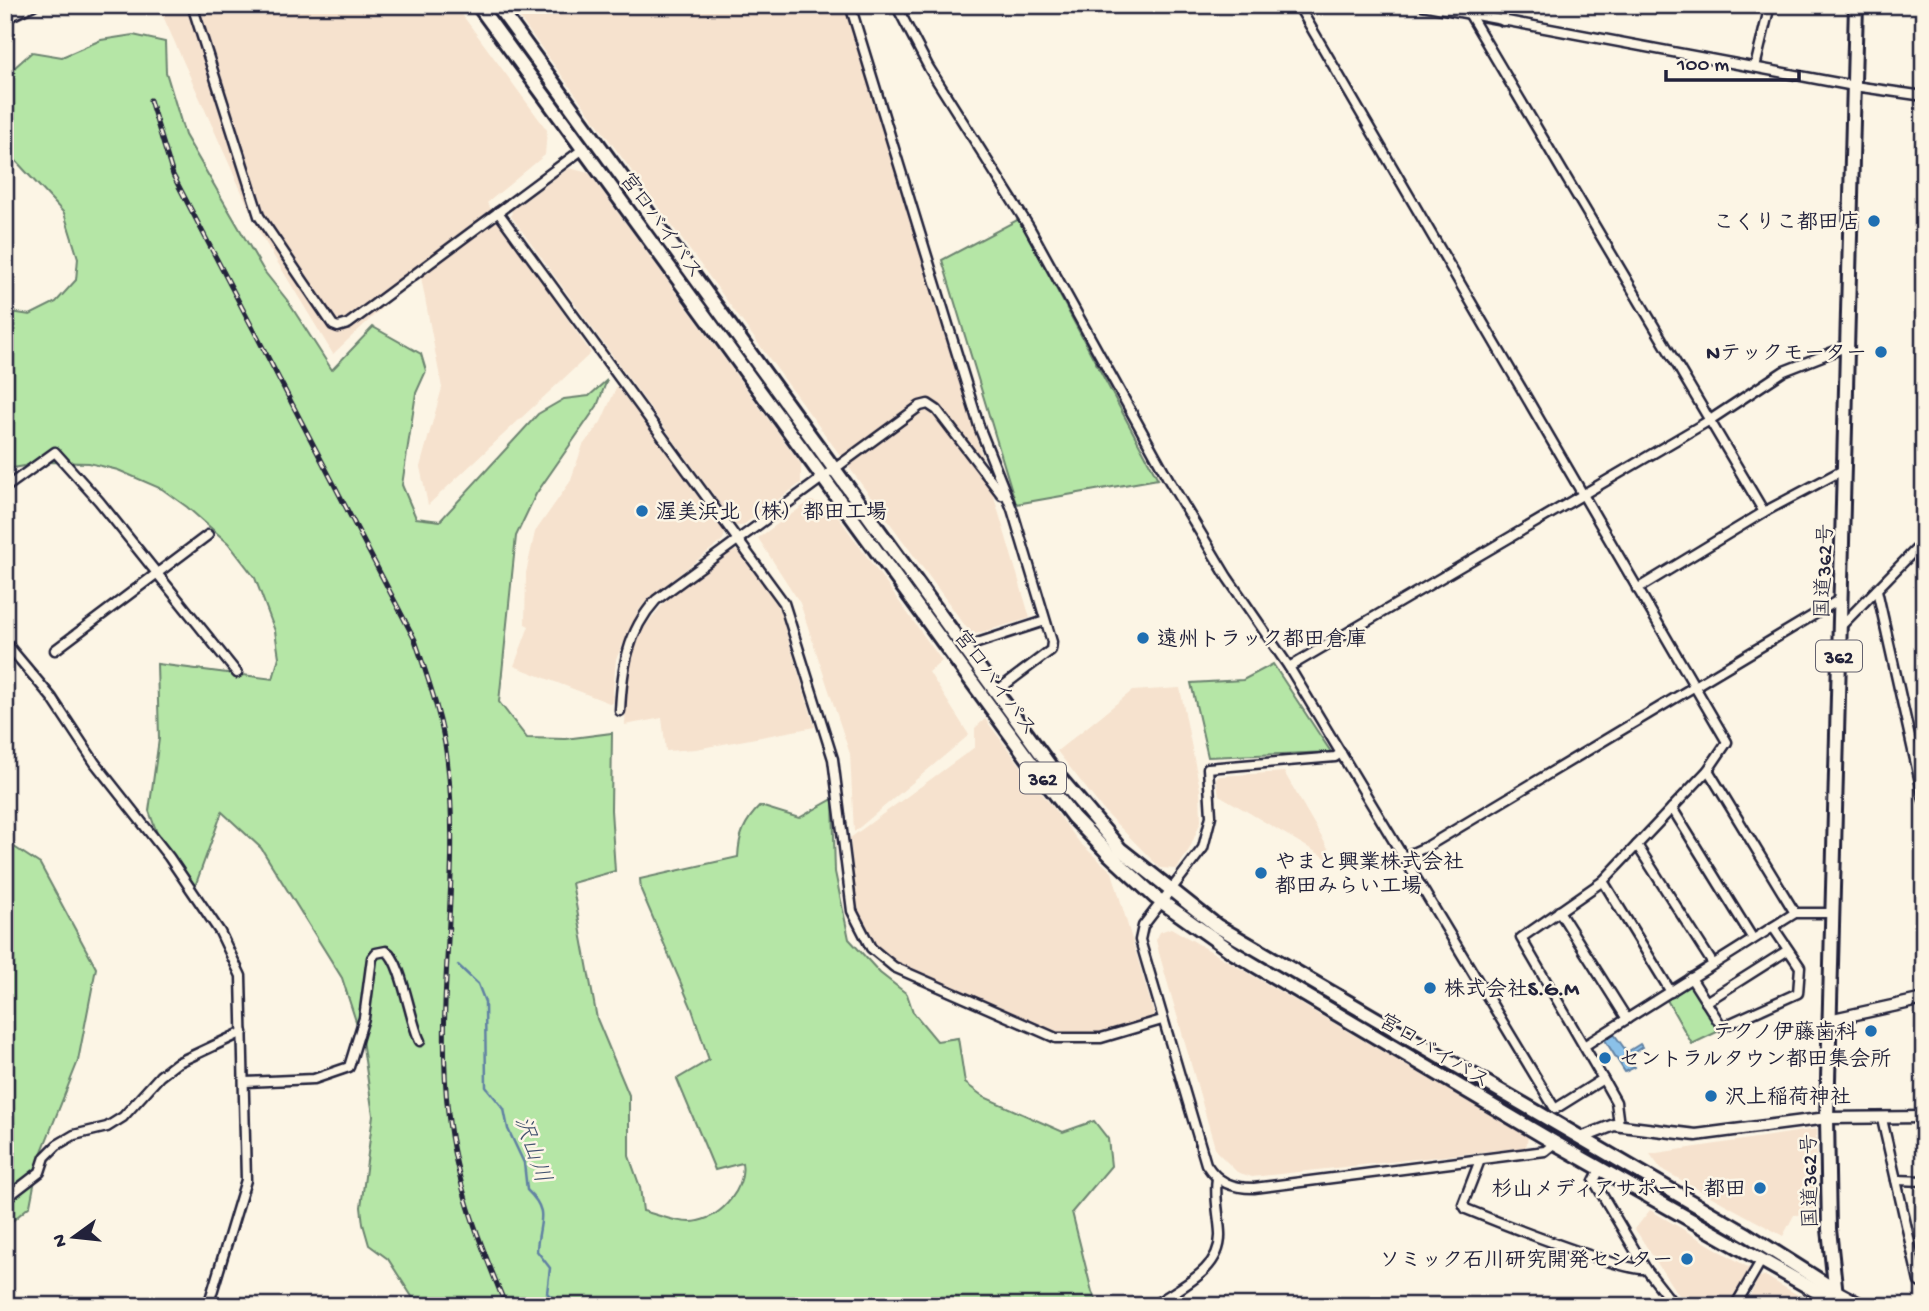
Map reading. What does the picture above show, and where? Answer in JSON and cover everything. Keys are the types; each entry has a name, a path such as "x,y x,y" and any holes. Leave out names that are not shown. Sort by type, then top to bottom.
{"highway":[{"name":"宮口バイパス","path":"478,5 1073,817 1160,901 1234,953 1555,1143 1761,1261 1838,1301"},
{"name":"宮口バイパス","path":"497,5 1058,776 1120,849 1169,890 1228,933 1581,1138 1838,1301"},
{"name":"国道362号","path":"1838,1301 1829,1229 1827,1118 1856,5"}],"street":[{"path":"5,19 34,5"},
{"path":"192,5 259,216 333,325 338,327 348,324 583,149"},
{"path":"850,5 980,429 1010,505 1052,642 1051,650 998,690"},
{"path":"896,5 929,68 1029,228 1130,414 1227,577 1289,667 1555,1110 1603,1079"},
{"path":"1298,5 1727,742 1708,770 1603,881 1521,938 1616,1102 1619,1125"},
{"path":"1422,5 1671,53 1924,96"},
{"path":"1503,21 1506,5"},
{"path":"1755,67 1770,5"},
{"path":"1469,15 1764,512"},
{"path":"1667,64 1671,53"},
{"path":"498,212 784,603 833,759 852,911 871,948 894,967 1056,1038 1101,1038 1162,1020"},
{"path":"1289,667 1710,420 1784,371 1848,346"},
{"path":"620,711 623,666 642,618 665,592 928,404 937,410 1010,505"},
{"path":"5,488 55,452 70,466 237,673"},
{"path":"1637,589 1764,512 1845,470"},
{"path":"55,650 208,535"},
{"path":"1840,627 1924,541"},
{"path":"1877,590 1924,800"},
{"path":"1404,857 1428,846 1693,684 1842,598"},
{"path":"965,647 1045,621"},
{"path":"5,642 9,653 52,698 78,739 169,857 220,932 241,976 246,1180 208,1306"},
{"path":"1341,753 1335,757 1208,768 1211,816 1198,858 1160,901 1143,926 1140,940 1203,1158 1217,1178 1235,1187 1254,1188 1545,1151 1555,1143"},
{"path":"1708,770 1795,913"},
{"path":"1672,808 1753,939"},
{"path":"1637,845 1713,964"},
{"path":"1603,881 1671,992"},
{"path":"1559,911 1627,1019"},
{"path":"1584,1046 1795,913 1833,913"},
{"path":"1691,978 1722,1027 1798,993 1800,967 1773,926"},
{"path":"1706,1002 1788,950"},
{"path":"245,1083 314,1079 349,1067 365,1018 372,958 386,951 395,961 411,1024 420,1041"},
{"path":"1829,1020 1924,999"},
{"path":"5,1199 40,1172 45,1157 57,1145 74,1135 107,1127 123,1117 160,1076 177,1063 243,1032"},
{"path":"1581,1138 1603,1127 1619,1125 1696,1135 1827,1118 1924,1118"},
{"path":"1882,1119 1919,1282 1924,1285"},
{"path":"1480,1160 1463,1204 1466,1209 1612,1262 1639,1270 1646,1269"},
{"path":"1600,1169 1594,1181 1646,1269 1675,1306"},
{"path":"1153,1306 1197,1277 1217,1254 1221,1236 1216,1199 1217,1178"},
{"path":"1896,1180 1924,1181"},
{"path":"1735,1306 1761,1261"},
{"path":"1838,1301 1865,1306"}],"shaded area":[{"path":"158,5 455,5 547,130 545,155 487,203 591,353 428,505 420,467 442,388 420,272 333,354 261,235"},
{"path":"510,5 848,5 1030,618 972,635"},
{"path":"569,168 589,173 801,464 801,483 742,526 736,526 511,216 512,210"},
{"path":"617,386 725,533 723,540 649,598 639,610 616,659 612,704 514,666 529,626 525,624 526,573 535,532 570,482 583,445 601,422"},
{"path":"810,501 829,504 942,661 929,672 969,735 854,832 850,754 800,603 758,538"},
{"path":"733,551 738,551 778,606 815,727 696,749 666,751 662,718 625,725 627,677 632,654 643,629 668,598"},
{"path":"1180,688 1200,789 1201,821 1190,848 1177,869 1160,868 1104,811 1057,751 1132,691"},
{"path":"985,719 1080,843 1112,872 1154,1014 1152,1018 1096,1034 1071,1036 1051,1032 895,963 870,941 857,915 850,838 975,747 975,728"},
{"path":"1284,772 1332,855 1331,861 1219,795 1216,778 1220,776"},
{"path":"1171,928 1528,1137 1526,1147 1252,1177 1237,1172 1216,1151 1159,953 1156,940 1160,932"},
{"path":"1816,1129 1817,1214 1794,1215 1783,1236 1661,1169 1650,1154"},
{"path":"1650,1210 1751,1269 1729,1306 1691,1306 1676,1292 1635,1229"},
{"path":"1765,1276 1817,1306 1745,1306 1759,1277"}],"green space":[{"path":"133,35 165,42 166,72 185,135 264,271 287,300 332,370 373,327 421,354 426,371 416,393 402,485 416,518 440,521 538,414 564,399 589,396 607,380 597,406 536,494 516,536 499,702 527,738 565,739 612,733 611,810 615,871 572,883 597,1019 629,1095 629,1156 640,1187 643,1211 685,1222 707,1218 731,1199 740,1181 742,1163 715,1170 677,1079 709,1060 692,1009 641,890 640,879 738,857 743,829 760,806 799,818 833,799 835,872 849,939 880,973 907,994 913,1012 937,1041 958,1038 965,1083 984,1097 1063,1132 1094,1121 1108,1139 1111,1166 1072,1212 1092,1292 1099,1306 418,1306 388,1259 369,1245 361,1207 373,1115 362,1040 342,978 261,848 222,812 193,892 166,858 149,811 159,739 157,664 273,679 279,657 275,631 255,578 228,543 162,489 118,470 89,463 48,462 7,469 5,467 5,311 30,315 56,302 76,280 78,258 64,213 5,149 5,76 32,52 62,57 101,40"},
{"path":"1019,219 1158,479 1016,504 942,260"},
{"path":"1273,664 1331,752 1208,757 1191,683 1243,680"},
{"path":"5,841 40,864 96,968 78,1061 39,1159 30,1206 5,1227"},
{"path":"1690,985 1719,1031 1692,1044 1667,1000"}],"water":[{"path":"1614,1034 1627,1052 1640,1044 1642,1047 1629,1056 1635,1067 1625,1072 1605,1040"}],"waterway":[{"name":"沢山川","path":"458,965 478,984 485,1002 486,1087 504,1109 508,1129 524,1163 527,1190 539,1205 541,1218 537,1251 550,1268 547,1293 560,1306"}],"railway":[{"path":"150,100 173,175 415,640 434,698 445,743 451,802 452,847 444,1024 448,1113 463,1188 478,1236 506,1306"}],"place":[{"name":"こくりこ都田店","path":"1874,221"},
{"name":"Nテックモーター","path":"1881,352"},
{"name":"渥美浜北（株）都田工場","path":"642,511"},
{"name":"遠州トラック都田倉庫","path":"1143,638"},
{"name":"やまと興業株式会社 都田みらい工場","path":"1261,873"},
{"name":"株式会社S.G.M","path":"1430,988"},
{"name":"テクノ伊藤歯科","path":"1871,1031"},
{"name":"セントラルタウン都田集会所","path":"1605,1058"},
{"name":"沢上稲荷神社","path":"1711,1096"},
{"name":"杉山メディアサポート 都田","path":"1760,1188"},
{"name":"ソミック石川研究開発センター","path":"1687,1259"}]}
